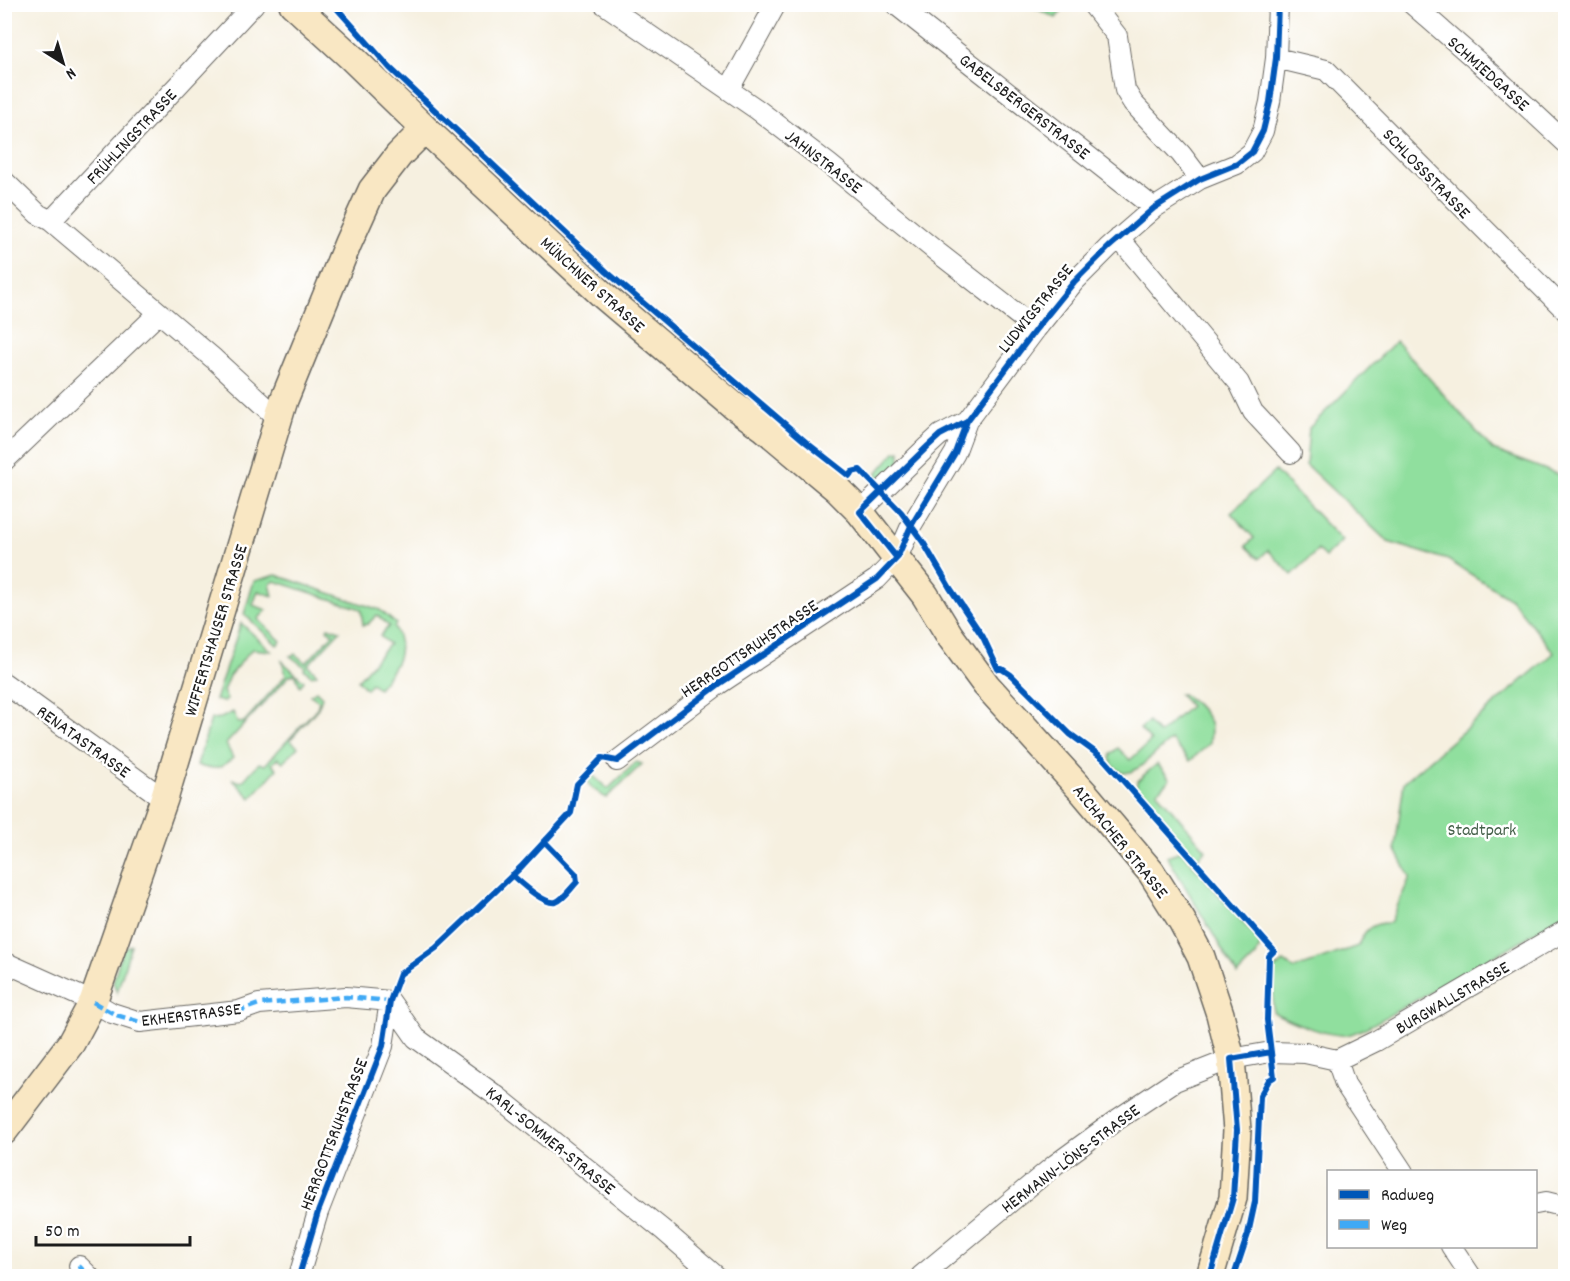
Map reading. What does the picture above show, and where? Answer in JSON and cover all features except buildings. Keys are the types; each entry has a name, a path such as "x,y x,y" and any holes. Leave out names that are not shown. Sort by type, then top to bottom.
{"main road":[{"name":"MÜNCHNER STRASSE","path":"293,4 604,296 837,489 860,512 897,558"},
{"name":"WIFFERTSHAUSER STRASSE","path":"4,1131 71,1043 93,1002 164,799 279,419 324,301 372,190 399,155 425,129"},
{"name":"AICHACHER STRASSE","path":"897,558 986,686 1085,794 1151,872 1182,921 1201,957 1220,1014 1231,1059 1237,1130 1233,1198 1210,1276"}],"street":[{"name":"FRÜHLINGSTRASSE","path":"51,221 254,4"},
{"name":"JAHNSTRASSE","path":"604,4 729,89 828,163 1036,329"},
{"path":"729,89 776,4"},
{"name":"GABELSBERGERSTRASSE","path":"895,4 1154,208"},
{"path":"1092,4 1117,36 1125,90 1133,103 1181,154 1200,179"},
{"name":"LUDWIGSTRASSE","path":"897,558 911,526 956,453 967,421 1074,282 1154,208 1200,179 1237,164 1252,152 1263,132 1270,102 1276,57 1278,4"},
{"name":"SCHMIEDGASSE","path":"1412,4 1566,143"},
{"name":"SCHLOSSSTRASSE","path":"1276,57 1326,70 1566,311"},
{"path":"4,181 38,214 51,221 214,359 279,419"},
{"path":"1119,238 1239,383 1253,412 1291,453"},
{"path":"4,461 159,313"},
{"name":"LUDWIGSTRASSE","path":"860,512 940,435 967,421"},
{"name":"HERRGOTTSRUHSTRASSE","path":"616,761 718,684 870,585 897,558"},
{"name":"RENATASTRASSE","path":"4,683 164,799"},
{"name":"BURGWALLSTRASSE","path":"1337,1060 1376,1041 1566,930"},
{"name":"EKHERSTRASSE","path":"4,962 93,1002 112,1013 140,1022 239,1011 259,1004 346,997 390,1001"},
{"name":"HERRGOTTSRUHSTRASSE","path":"299,1276 318,1212 382,1046 390,1001"},
{"name":"KARL-SOMMER-STRASSE","path":"390,1001 416,1038 498,1097 663,1230 716,1276"},
{"name":"HERMANN-LÖNS-STRASSE","path":"921,1276 1017,1196 1115,1121 1175,1081 1231,1059 1282,1051 1337,1060"},
{"path":"1337,1060 1345,1084 1402,1170"},
{"path":"1537,1204 1546,1202 1566,1207"},
{"path":"1455,1248 1471,1276"}],"green space":[{"path":"1029,4 1066,5 1056,18"},
{"name":"Stadtpark","path":"1396,341 1493,450 1565,477 1565,914 1378,1021 1353,1033 1339,1035 1309,1028 1273,1012 1274,968 1284,962 1294,969 1358,946 1370,928 1378,924 1390,923 1410,877 1395,848 1404,782 1554,653 1511,599 1448,560 1388,542 1306,465 1309,428"},
{"path":"900,451 900,462 881,483 877,480 877,473 895,452"},
{"path":"1275,471 1342,541 1325,557 1318,550 1292,575 1268,550 1259,559 1246,546 1254,538 1231,513"},
{"path":"276,575 380,610 396,624 394,627 400,645 399,653 394,667 378,688 371,683 366,689 358,680 389,644 380,636 389,626 377,615 368,624 363,625 361,609 275,581 270,584 273,596 258,591 253,605 267,610 258,619 281,641 277,645 244,614 254,581"},
{"path":"241,623 271,651 252,649 229,676 223,691 227,700 223,702 215,700"},
{"path":"328,627 340,631 308,665 317,674 312,676 304,669 305,667 290,656 295,654 306,663 333,634 327,629"},
{"path":"282,661 304,681 300,686 295,674 289,676 226,744 233,758 229,762 216,768 197,765 211,719 221,718 233,712 238,723 244,722 286,675"},
{"path":"316,691 322,697 318,708 290,740 298,747 283,762 278,758 272,764 277,769 251,798 232,779 242,782 259,763 265,765 317,708 319,701 310,695"},
{"path":"1179,694 1192,701 1208,719 1211,728 1210,743 1190,761 1171,740 1131,772 1123,773 1113,766 1110,759 1111,754 1118,748 1130,760 1151,741 1140,729 1148,722 1159,734 1190,706"},
{"path":"636,762 642,764 606,798 591,787 587,781 591,774 608,789"},
{"path":"1157,764 1170,779 1157,792 1206,850 1196,859 1136,790 1137,781"},
{"path":"1181,851 1261,943 1256,956 1237,975 1167,856"},
{"path":"131,945 117,993 113,982 123,948"}],"marked path":[{"path":"93,1002 116,1015 140,1022 239,1011 259,1004 346,997 390,1001"},
{"path":"79,1266 89,1276"}],"cycle path":[{"path":"333,4 390,68 607,272 807,443 849,476 852,472 860,470 901,512 923,542 983,637 998,669 1011,675 1070,734 1103,758 1274,951 1269,956 1267,1020 1274,1077 1269,1080 1260,1096 1255,1202 1248,1234 1234,1276"},
{"path":"299,1276 318,1212 383,1046 390,1001 400,974 436,948 521,867 571,813 577,784 602,758 617,761 719,684 877,579 897,558 911,526 955,453 967,421 1074,282 1109,247 1154,208 1200,179 1237,164 1252,152 1263,131 1270,102 1276,58 1278,4"},
{"path":"897,558 860,512 940,435 967,421"},
{"path":"512,875 533,893 551,902 556,902 567,893 577,882 576,874 544,841"},
{"path":"1210,1276 1233,1198 1237,1130 1231,1059 1271,1052"}]}
